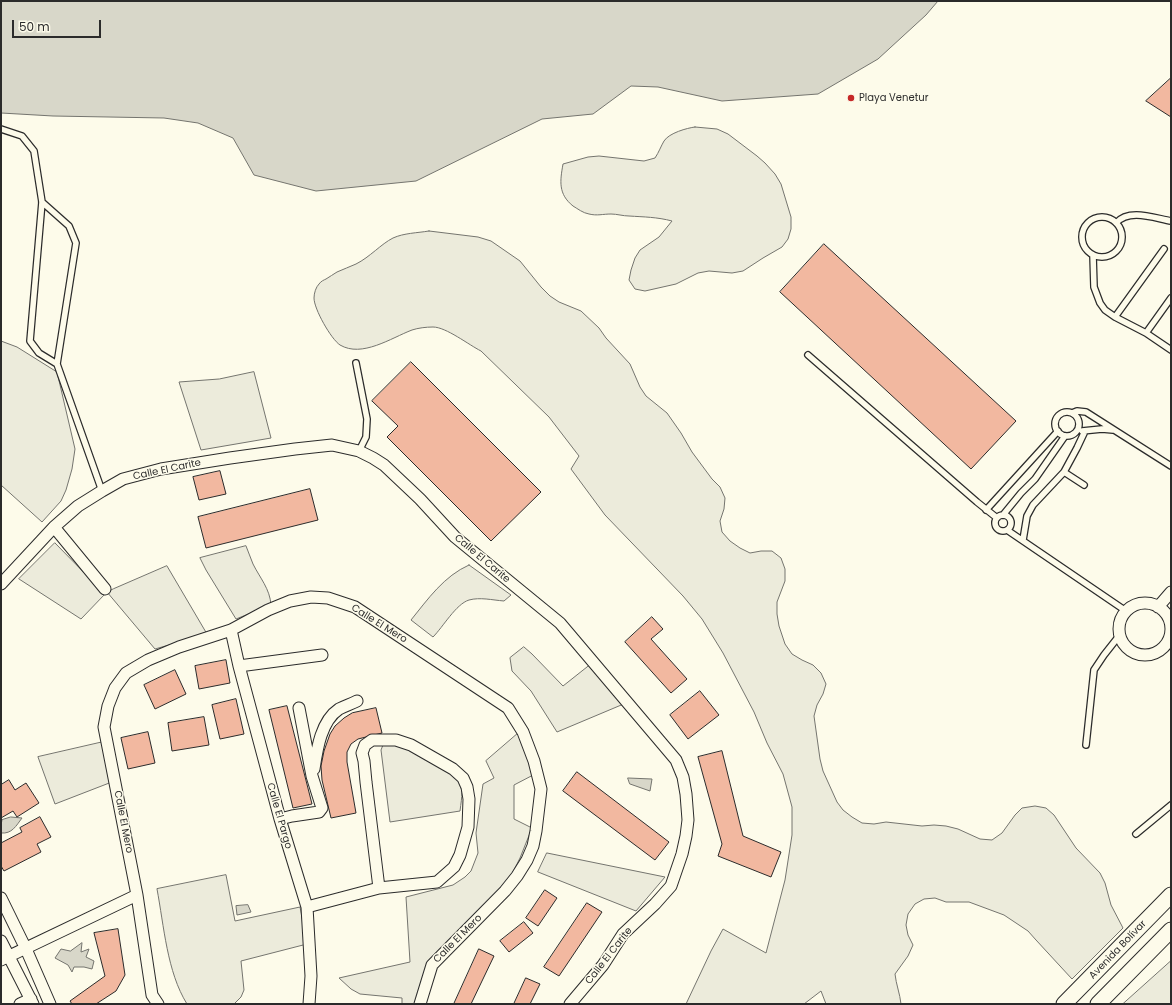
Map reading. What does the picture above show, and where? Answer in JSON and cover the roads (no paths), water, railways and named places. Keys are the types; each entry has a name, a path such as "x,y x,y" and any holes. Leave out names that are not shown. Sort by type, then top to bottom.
{"street":[{"name":"Calle El Carite","path":"1,584 54,527 78,506 102,490 123,479 161,469 230,458 332,445 359,451 384,465 420,499 455,537 560,623 676,760 683,777 688,820 682,854 671,886 655,904 623,934 603,965 570,1004"},
{"path":"54,527 105,589"},
{"path":"1158,607 1171,592"},
{"name":"Calle El Mero","path":"158,1004 152,995 136,894 104,727 108,706 115,688 126,673 148,660 179,647 231,630 268,610 290,601 311,597 328,598 355,607 508,708 523,732 534,761 541,789 533,846 517,876 506,891 432,965 420,1004"},
{"path":"1138,604 1151,604 1158,607 1167,616 1171,629 1167,651 1145,656 1131,652 1126,648 1119,636 1119,622 1122,616 1126,611 1138,604"},
{"name":"Calle El Pargo","path":"231,630 239,666 280,819 307,908 311,976 309,1004"},
{"path":"239,666 322,655"},
{"path":"312,776 318,745 324,727 339,710 357,701"},
{"path":"280,819 319,812 322,808 312,776 299,708"},
{"path":"307,908 379,888 437,882 454,867 460,855 468,827 469,799 467,787 463,778 453,769 411,745 396,740 372,740 365,745 362,752 379,888"},
{"path":"5,959 136,894"},
{"name":"Avenida Bolívar","path":"1064,1004 1171,895"},
{"path":"1,898 26,949 50,1004"},
{"path":"1098,1004 1171,930"},
{"path":"1,941 5,959 32,1001 20,1004"}],"lane":[{"path":"1,129 22,136 34,151 42,202 30,341 39,353 57,364"},
{"path":"42,202 70,226 76,242 57,364 102,490"},
{"path":"1116,223 1120,218 1127,215 1140,215 1171,221"},
{"path":"1102,217 1116,223 1121,229 1122,234 1122,242 1118,250 1111,255 1103,257 1093,255 1085,248 1082,241 1082,232 1086,225 1095,218 1102,217"},
{"path":"1115,317 1164,249"},
{"path":"1093,255 1094,286 1100,303 1105,310 1115,317 1146,333 1171,350"},
{"path":"1146,333 1171,298"},
{"path":"808,355 997,518"},
{"path":"356,363 367,419 366,437 359,451"},
{"path":"1113,430 1085,430 1070,436 1065,436 1058,431 1056,423 1059,415 1063,413 1072,413 1077,411 1086,412 1171,466"},
{"path":"1072,413 1079,420 1080,425 1075,433"},
{"path":"1023,540 1027,516 1033,505 1064,472 1085,430"},
{"path":"986,510 1058,431"},
{"path":"997,518 1003,515 1035,479 1065,436"},
{"path":"1064,472 1084,485"},
{"path":"1003,515 1011,521 1011,524 1007,530"},
{"path":"997,518 996,525 1000,531 1007,530 1023,540 1126,611"},
{"path":"1086,745 1094,670 1119,636"},
{"path":"1136,834 1171,805"}],"place":[{"name":"Playa Venetur","path":"851,98"}]}
